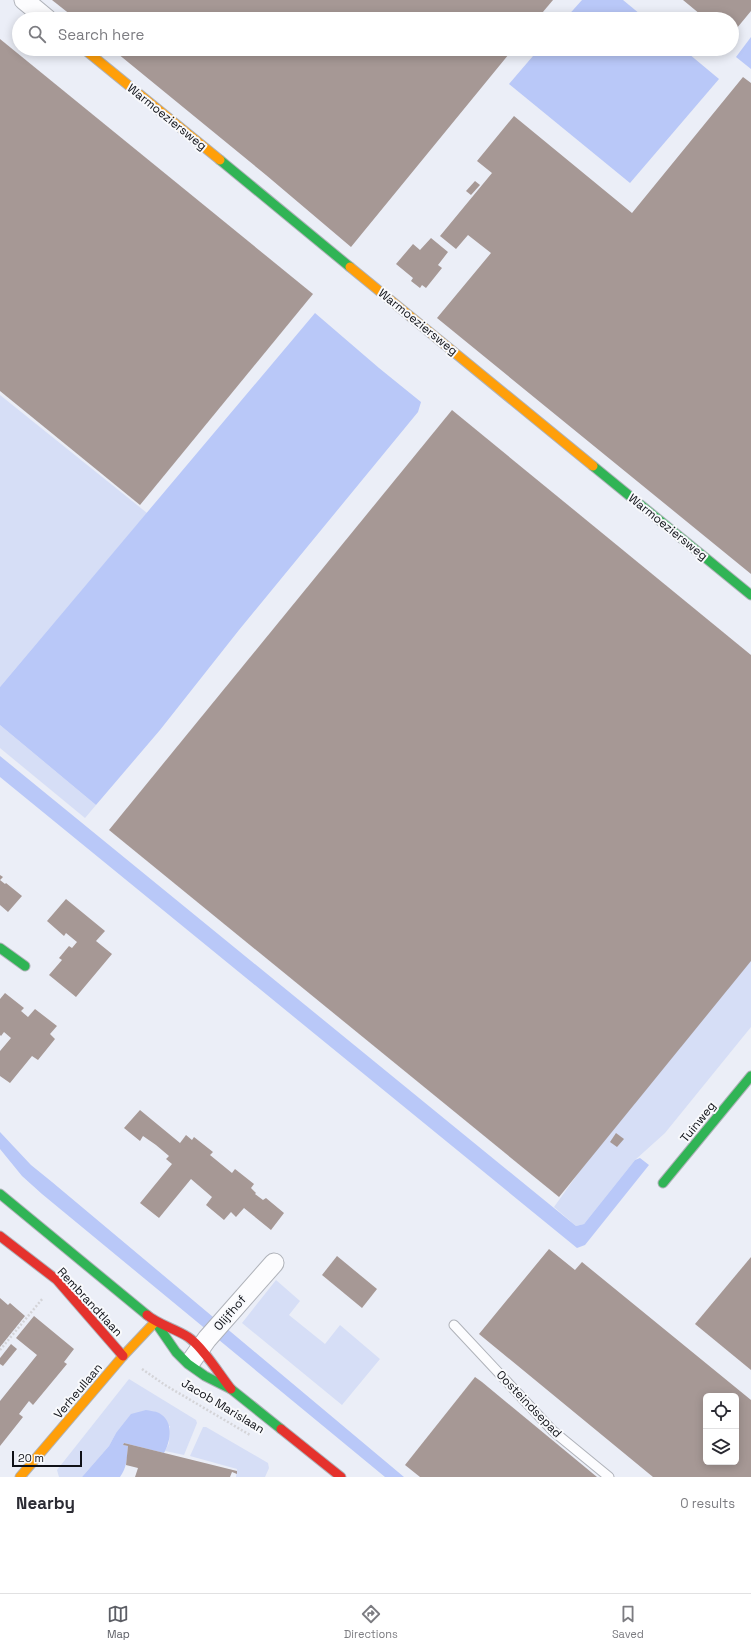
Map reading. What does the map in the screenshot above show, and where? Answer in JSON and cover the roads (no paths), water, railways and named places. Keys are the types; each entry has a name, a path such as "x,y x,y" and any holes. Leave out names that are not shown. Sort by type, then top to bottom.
{"street":[{"path":"24,0 39,12"},
{"name":"Warmoeziersweg","path":"93,56 751,595"},
{"path":"1,950 25,966"},
{"name":"Tuinweg","path":"663,1183 751,1076"},
{"name":"Jacob Marislaan","path":"0,1194 155,1322 204,1344 231,1389"},
{"name":"Rembrandtlaan","path":"0,1236 57,1280 123,1356"},
{"name":"Olijfhof","path":"188,1364 274,1263"},
{"name":"Jacob Marislaan","path":"155,1322 176,1352 188,1364 231,1389 341,1477"},
{"name":"Verheullaan","path":"20,1477 123,1356 155,1322"}],"lane":[{"name":"Oosteindsepad","path":"454,1324 553,1431 609,1477"}],"water":[{"path":"582,0 623,0 638,12 571,12"},
{"path":"751,37 751,69 736,57 739,56 739,53"},
{"path":"533,56 691,56 719,79 630,183 509,84"},
{"path":"315,313 421,402 418,412 239,630 160,730 96,805 0,725 0,687"},
{"path":"0,756 576,1226 584,1224 635,1160 640,1158 649,1165 585,1245 577,1248 0,777"},
{"path":"0,1132 31,1165 404,1477 385,1477 42,1194 22,1176 0,1149"},
{"path":"146,1410 159,1413 167,1421 170,1432 164,1453 124,1443 123,1445 128,1446 127,1458 124,1470 120,1477 82,1477 109,1446 116,1433 131,1414"}]}
